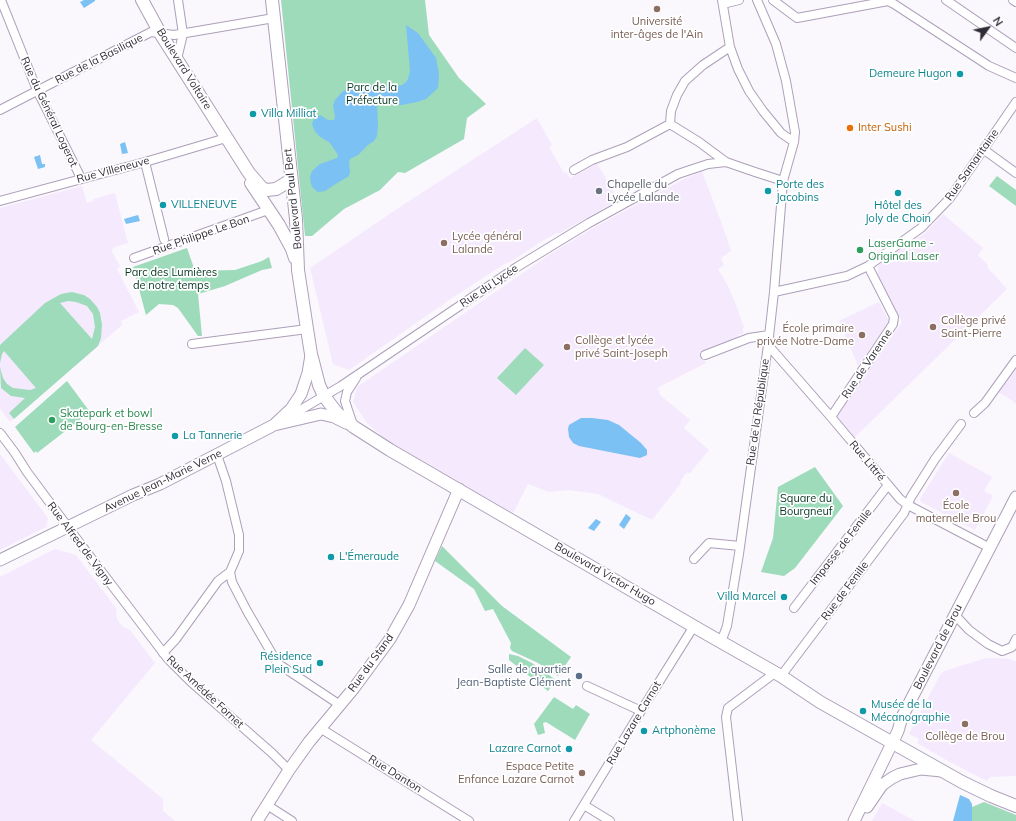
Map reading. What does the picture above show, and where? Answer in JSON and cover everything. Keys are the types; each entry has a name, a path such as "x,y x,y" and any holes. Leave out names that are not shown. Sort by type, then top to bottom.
{"main road":[{"name":"Boulevard Voltaire","path":"142,0 160,33 226,138 249,172 262,188 267,190 276,189 291,180"},
{"name":"Boulevard Paul Bert","path":"272,0 298,243 298,270 311,354 319,384 324,396"},
{"name":"Boulevard Voltaire","path":"226,138 253,187 279,225 292,250 298,270"},
{"name":"Boulevard Victor Hugo","path":"324,396 338,413 354,427 390,450 721,642 779,674 820,702 892,743 962,782 1016,806"}],"street":[{"name":"Rue du Général Logerot","path":"1,0 37,90 81,178"},
{"path":"178,0 183,34 178,60"},
{"path":"739,0 723,2 730,47 738,70 749,91 763,111 781,133 794,142"},
{"name":"Rue de la République","path":"721,642 728,626 768,345 783,181 794,142 794,123 786,81 776,44 757,0"},
{"path":"773,0 797,18 888,0 989,66 1016,78"},
{"path":"946,0 1016,48"},
{"name":"Rue de la Basilique","path":"0,110 151,32 174,35 183,34 274,18"},
{"path":"670,124 671,111 677,95 686,81 703,65 730,47"},
{"name":"Rue Samaritaine","path":"774,292 847,276 868,266 921,228 950,198 1016,102"},
{"path":"670,124 699,142 726,162 783,181"},
{"path":"574,170 597,158 627,148 670,124"},
{"name":"Rue Villeneuve","path":"0,200 145,162 226,138"},
{"path":"983,149 1016,173"},
{"path":"145,162 164,239"},
{"name":"Rue du Lycée","path":"324,396 517,267 589,223 678,174 708,164 726,162"},
{"name":"Rue Philippe Le Bon","path":"134,258 268,210"},
{"name":"Rue de Varenne","path":"831,417 893,324 894,317 868,266"},
{"path":"192,344 307,329"},
{"path":"704,355 749,338 769,335"},
{"name":"Rue Littré","path":"768,345 900,499 908,505 990,548"},
{"path":"274,425 292,409 301,394 308,372 311,354"},
{"path":"974,413 985,403 1016,360"},
{"path":"354,427 345,401 347,392 358,374"},
{"name":"Avenue Jean-Marie Verne","path":"0,560 133,495 160,484 274,425 324,396"},
{"path":"274,425 321,414 334,417 354,427"},
{"name":"Rue de Fenille","path":"738,821 726,717 728,708 779,674 904,513 935,459 961,424"},
{"name":"Rue Alfred de Vigny","path":"0,433 24,468 163,653"},
{"path":"217,455 226,481 239,535 239,551 230,572 232,582 280,666 340,705"},
{"name":"Impasse de Fenille","path":"794,608 888,486"},
{"name":"Rue du Stand","path":"257,821 289,770 309,742 354,688 390,639 409,605 459,489"},
{"name":"Boulevard de Brou","path":"854,821 892,743 902,717 1016,497"},
{"path":"694,559 709,543 740,546"},
{"name":"Rue Amédée Fornet","path":"230,572 218,581 176,639 163,653 191,682 272,753 289,770"},
{"path":"955,615 969,630 988,644 1002,651 1012,647 1016,639"},
{"name":"Rue Lazare Carnot","path":"574,821 694,626"},
{"path":"587,686 641,711"},
{"name":"Rue Danton","path":"320,728 469,821"},
{"path":"858,821 882,785 892,778 900,774 921,769 942,771"},
{"path":"268,805 292,821"},
{"path":"584,805 610,821"}],"shaded area":[{"name":"Lycée général Lalande","path":"537,118 552,145 549,147 564,173 566,172 570,178 597,163 618,200 558,234 557,233 544,240 510,262 506,263 449,300 349,370 333,364 310,268 397,209"},
{"name":"Collège et lycée privé Saint-Joseph","path":"702,171 731,251 721,258 724,265 718,269 729,288 737,307 744,328 742,329 744,333 738,335 739,339 701,354 706,363 657,388 660,392 659,394 690,420 684,428 709,450 690,473 686,473 680,482 681,483 652,520 598,494 568,490 549,492 528,484 513,513 385,439 367,423 353,402 357,387 549,255 593,228 680,181"},
{"path":"82,186 87,203 93,201 93,199 115,193 128,243 115,247 111,250 120,266 117,269 139,312 121,321 122,325 10,422 0,409 0,208"},
{"name":"Collège privé Saint-Pierre","path":"943,214 983,248 978,255 1007,289 855,437 837,416 902,322 877,275 879,264 924,234"},
{"name":"École primaire privée Notre-Dame","path":"879,302 889,321 858,366 839,321"},
{"path":"1016,363 1016,404 996,391"},
{"name":"École maternelle Brou","path":"949,453 992,477 984,491 993,496 975,530 921,502 920,499"},
{"path":"0,454 48,518 46,527 0,550"},
{"path":"55,549 76,555 116,608 117,619 123,627 130,630 155,663 91,740 163,799 163,811 175,821 0,821 0,577"},
{"name":"Collège de Brou","path":"986,658 1010,659 1016,662 1016,776 990,777 987,781 917,743 919,739 909,734 940,675 944,671"},
{"path":"882,803 908,817 915,821 872,821"}],"green space":[{"name":"Parc de la Préfecture","path":"281,0 425,0 429,35 459,78 486,104 467,118 464,139 405,173 398,172 380,190 344,209 312,236 305,236"},
{"path":"997,176 1016,190 1016,206 989,186"},
{"name":"Parc des Lumières de notre temps","path":"187,248 195,271 235,270 262,261 269,257 272,268 262,270 225,286 198,294 202,336 198,336 178,308 173,305 159,304 146,315 133,267"},
{"path":"72,292 84,295 97,307 100,313 102,325 101,338 98,346 14,419 9,413 25,398 11,396 1,388 0,367 3,378 7,384 13,388 30,390 36,388 4,351 0,363 0,345 45,303 61,294","holes":["68,301 87,306 93,314 95,327 92,339 60,303"]},
{"path":"525,348 544,365 516,395 497,378"},
{"name":"Skatepark et bowl de Bourg-en-Bresse","path":"67,381 90,412 37,453 36,451 34,453 15,427"},
{"name":"Square du Bourgneuf","path":"815,467 843,506 795,568 784,576 761,572 773,538 778,487"},
{"path":"442,546 502,606 571,657 558,676 538,663 512,651 510,648 511,643 493,609 485,611 474,589 435,561"},
{"path":"509,654 518,656 532,663 556,680 548,691 509,660"},
{"path":"554,697 573,709 576,705 590,714 575,740 546,722 543,723 545,733 538,735 534,724"},
{"path":"984,802 1016,815 1016,821 972,821 972,807"}],"water":[{"path":"84,0 95,1 84,8 80,2"},
{"path":"406,25 418,33 436,58 439,74 438,88 426,99 417,102 402,105 377,104 378,126 377,136 374,141 358,155 350,159 349,176 325,191 318,192 311,184 310,177 312,171 320,164 337,158 338,155 330,143 319,136 314,130 312,124 314,119 320,115 328,120 334,120 335,116 333,106 335,100 342,92 349,88 364,85 397,86 406,82 410,71"},
{"path":"125,142 128,153 122,154 120,144"},
{"path":"40,155 42,164 45,164 45,167 38,169 34,157"},
{"path":"138,215 140,221 126,224 124,219"},
{"path":"581,418 608,420 619,425 641,443 647,450 647,455 640,458 579,446 573,443 569,437 569,425"},
{"path":"626,514 631,518 624,529 619,525"},
{"path":"596,519 601,522 594,531 588,528"},
{"path":"960,795 969,799 972,804 972,821 953,821"}],"place":[{"name":"Université inter-âges de l'Ain","path":"657,9"},
{"name":"Demeure Hugon","path":"960,74"},
{"name":"Villa Milliat","path":"253,114"},
{"name":"Inter Sushi","path":"850,128"},
{"name":"Chapelle du Lycée Lalande","path":"599,191"},
{"name":"Porte des Jacobins","path":"768,191"},
{"name":"Hôtel des Joly de Choin","path":"898,193"},
{"name":"VILLENEUVE","path":"163,205"},
{"name":"Lycée général Lalande","path":"444,243"},
{"name":"LaserGame - Original Laser","path":"860,250"},
{"name":"Collège privé Saint-Pierre","path":"933,327"},
{"name":"École primaire privée Notre-Dame","path":"862,335"},
{"name":"Collège et lycée privé Saint-Joseph","path":"567,347"},
{"name":"Skatepark et bowl de Bourg-en-Bresse","path":"52,420"},
{"name":"La Tannerie","path":"175,436"},
{"name":"École maternelle Brou","path":"956,493"},
{"name":"L'Émeraude","path":"331,557"},
{"name":"Villa Marcel","path":"784,597"},
{"name":"Résidence Plein Sud","path":"320,663"},
{"name":"Salle de quartier Jean-Baptiste Clément","path":"579,676"},
{"name":"Musée de la Mécanographie","path":"863,711"},
{"name":"Collège de Brou","path":"965,724"},
{"name":"Artphonème","path":"644,731"},
{"name":"Lazare Carnot","path":"569,749"},
{"name":"Espace Petite Enfance Lazare Carnot","path":"582,773"}]}
